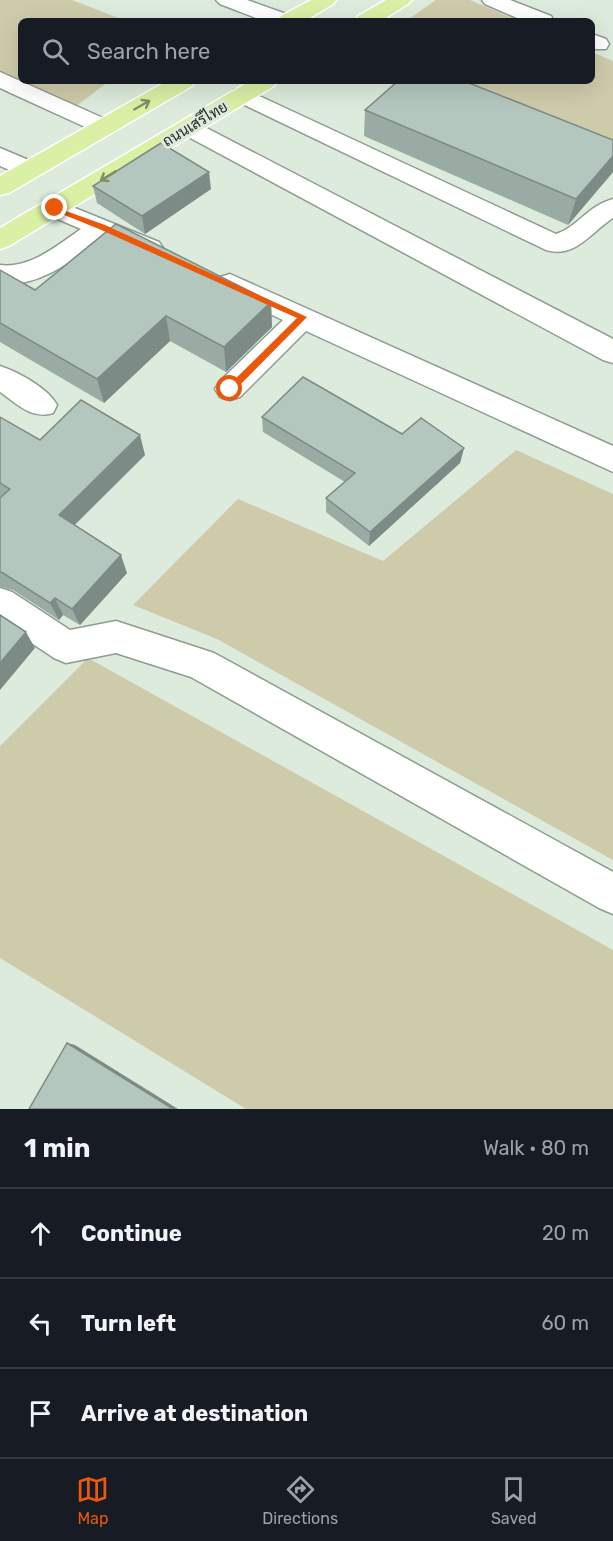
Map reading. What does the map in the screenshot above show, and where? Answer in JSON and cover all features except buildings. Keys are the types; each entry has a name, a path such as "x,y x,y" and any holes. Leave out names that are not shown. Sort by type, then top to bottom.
{"main road":[{"path":"294,18 326,0"},
{"path":"371,18 401,0"},
{"path":"0,187 179,84"},
{"name":"ถนนเสรีไทย","path":"0,240 261,84"}],"street":[{"path":"227,0 276,18"},
{"path":"492,0 536,18"},
{"path":"0,79 104,127"},
{"path":"242,95 555,244 575,237 593,219 613,207"},
{"path":"189,128 613,352"},
{"path":"0,156 28,170"},
{"path":"55,208 178,261"},
{"path":"0,274 5,276 25,274 102,227"},
{"path":"210,275 613,460"},
{"path":"230,389 303,317"},
{"path":"0,377 42,405"},
{"path":"0,603 66,647 116,637 201,664 613,894"}],"shaded area":[{"path":"0,0 72,0 118,18 18,18 18,84 105,84 70,111 0,80"},
{"path":"436,0 470,0 512,18 410,18"},
{"path":"595,53 613,61 613,161 447,84 595,84"},
{"path":"516,450 613,494 613,860 217,639 133,605 238,499 383,561"},
{"path":"88,658 613,950 613,1109 246,1109 0,958 0,746"}],"route":[{"path":"55,208 303,317 230,389"}]}
